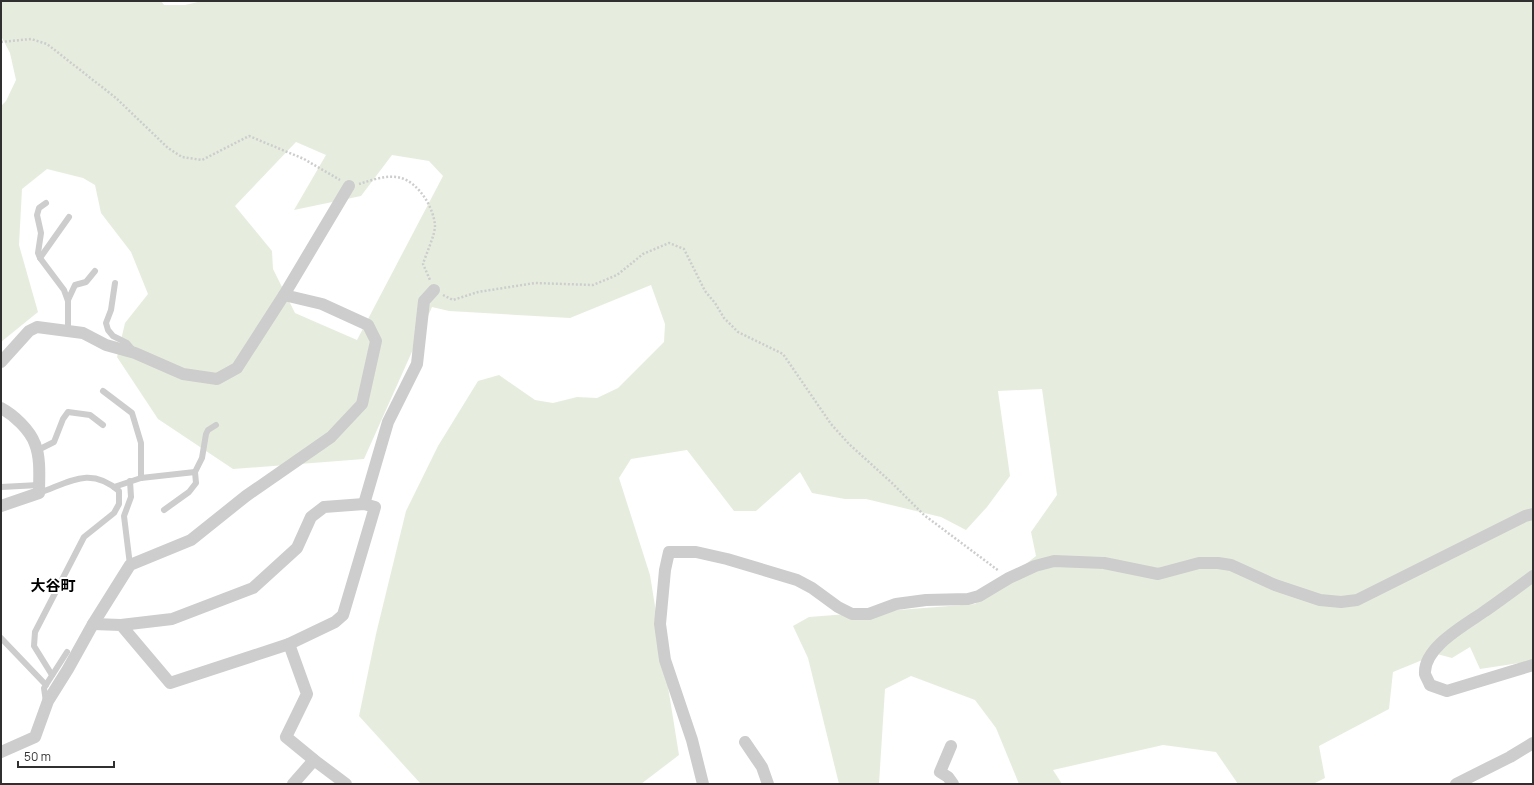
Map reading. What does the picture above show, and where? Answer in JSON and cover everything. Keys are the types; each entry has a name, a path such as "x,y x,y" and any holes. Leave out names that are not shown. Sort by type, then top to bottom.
{"street":[{"path":"1,362 29,331 37,327 83,333 106,345 135,353 183,374 217,379 237,368 284,295 349,186"},
{"path":"364,504 388,422 417,364 424,301 434,290"},
{"path":"1,752 35,737 46,706 93,624 130,565 191,540 246,496 331,437 362,404 376,341 368,325 322,304 284,295"},
{"path":"1,506 39,489 35,444 16,419 2,410"},
{"path":"93,624 121,625 172,619 253,588 298,548 310,517 324,507 364,504 375,507 343,615 335,622 290,644 170,683 121,625"},
{"path":"703,784 692,740 665,660 660,624 665,570 669,552 696,552 727,559 796,580 812,588 838,607 852,614 869,614 896,604 926,600 968,599 979,596 1009,578 1035,566 1054,561 1104,563 1158,574 1199,564 1218,563 1231,565 1275,585 1320,600 1341,602 1357,600 1525,516 1532,515"},
{"path":"1533,576 1484,612 1458,628 1441,642 1428,662 1425,674 1430,685 1447,691 1533,666"},
{"path":"290,644 307,694 286,737 346,784"},
{"path":"745,742 762,767 768,784"},
{"path":"1456,784 1510,757 1533,742"},
{"path":"951,746 940,772 948,777 953,784"},
{"path":"293,784 314,760"}],"lane":[{"path":"46,203 39,208 37,215 41,233 38,253 40,258 64,290 68,300 68,331"},
{"path":"40,258 69,217"},
{"path":"68,300 75,285 86,282 95,271"},
{"path":"115,283 111,310 106,323 108,330 113,336 127,343 135,353"},
{"path":"103,391 132,413 141,443 141,478"},
{"path":"36,451 54,442 63,419 68,412 90,416 103,425"},
{"path":"164,510 192,489 196,483 196,472 202,458 208,430 216,425"},
{"path":"114,487 141,478 196,472"},
{"path":"1,487 39,489 85,477 99,478 119,491 119,504 114,513 84,537 35,632 34,646 52,675"},
{"path":"130,481 131,497 124,516 130,565"},
{"path":"1,638 46,685"},
{"path":"46,706 44,688 67,652"}],"path":[{"path":"1,42 31,39 47,44 116,98 168,148 182,156 202,160 249,136 304,159 349,186 383,178 401,178 412,183 427,198 435,226 423,264 434,290 453,300 478,292 535,283 593,285 617,275 643,254 669,243 684,249 705,291 716,303 724,318 738,332 783,354 831,424 850,444 924,515 1009,578"}],"green space":[{"path":"1,1 161,1 164,5 185,5 202,1 1533,1 1533,661 1480,669 1470,647 1452,658 1437,654 1393,672 1389,709 1319,746 1325,778 1313,784 1238,784 1216,752 1163,745 1053,770 1062,784 1019,784 996,728 975,700 911,676 885,689 879,784 839,784 808,658 793,626 809,617 975,604 1036,556 1031,532 1057,495 1042,389 998,391 1010,476 987,507 966,530 941,517 866,499 845,499 812,493 800,472 756,511 734,511 687,450 631,459 619,478 650,575 679,755 641,784 419,784 420,783 359,716 376,634 406,511 438,446 478,381 499,375 535,400 553,403 577,397 597,398 618,388 664,342 665,324 651,285 570,318 449,311 432,307 364,459 233,469 158,419 117,357 125,323 148,294 131,252 101,213 95,185 83,178 47,169 22,189 19,245 38,312 1,342 1,106 6,101 16,80 10,53 1,36","holes":["296,142 326,155 294,210 361,196 392,155 429,161 443,176 357,340 295,313 273,269 272,251 235,206"]}],"district":[{"name":"大谷町","path":"53,586"}]}
